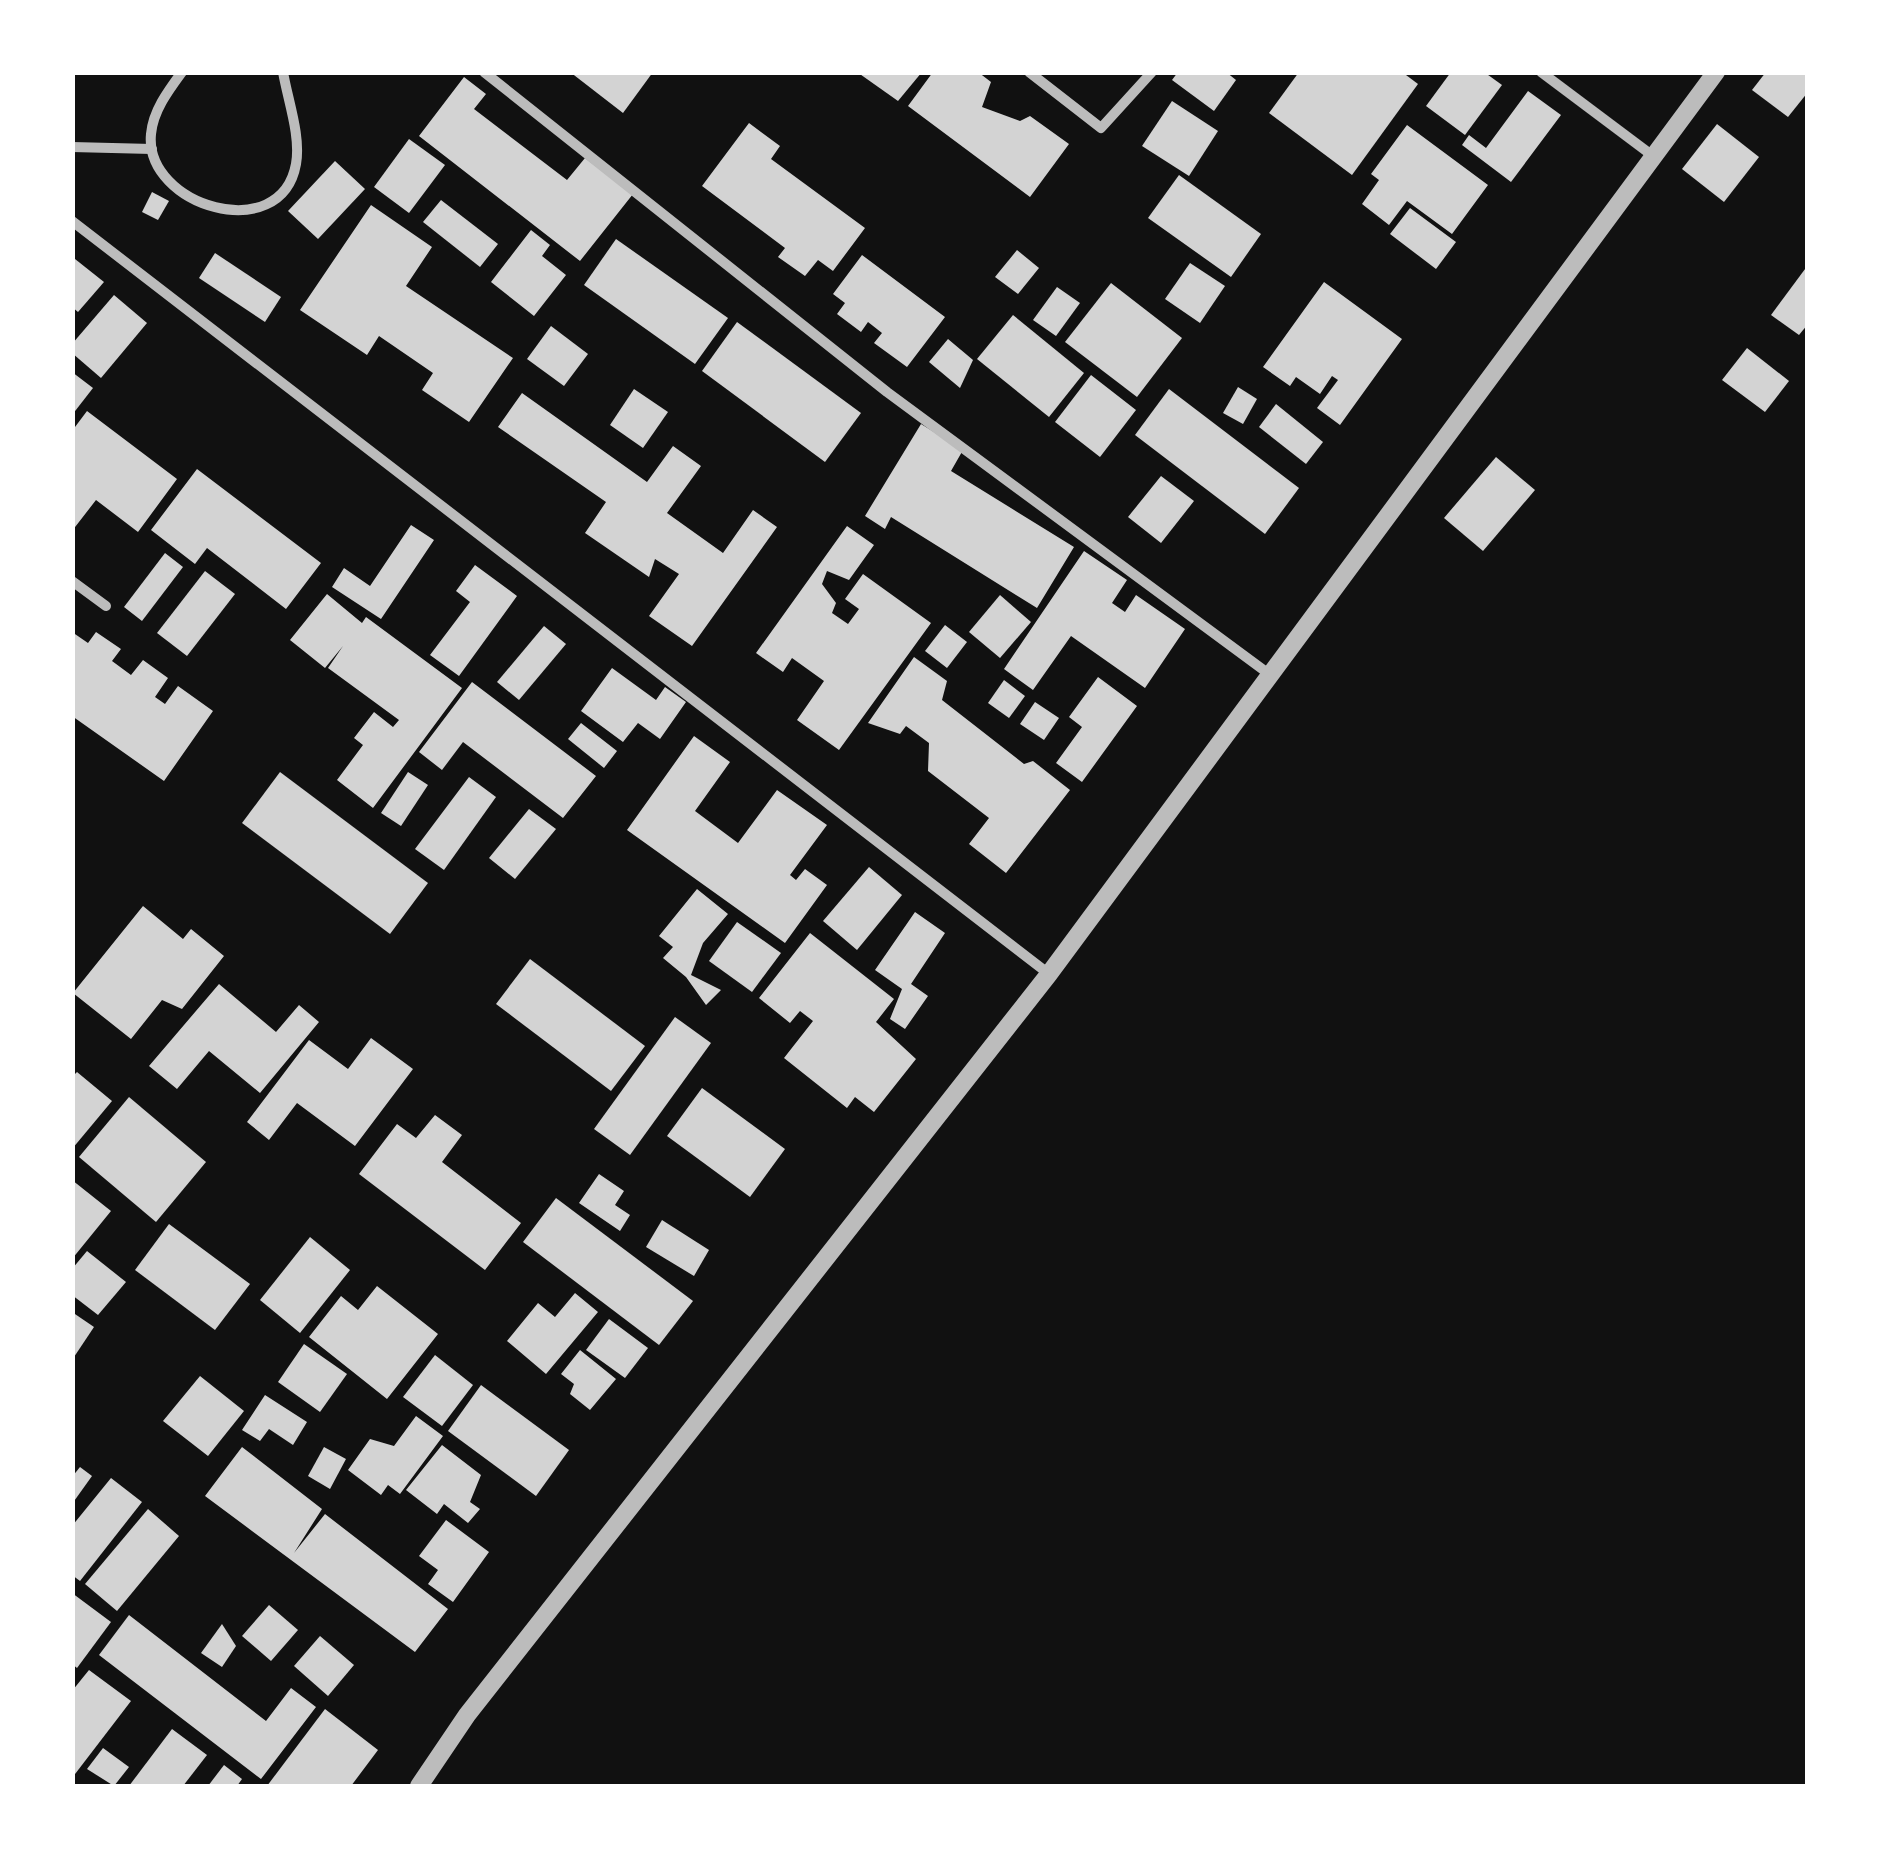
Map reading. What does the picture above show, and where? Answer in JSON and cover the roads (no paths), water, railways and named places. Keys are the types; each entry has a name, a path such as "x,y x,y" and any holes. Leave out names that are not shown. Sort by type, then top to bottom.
{"street":[{"path":"182,72 159,107 150,135 162,172 207,204 244,212 274,200 288,188 297,161 283,72"},
{"path":"484,72 887,392 1269,674"},
{"path":"1028,72 1101,128 1152,72"},
{"path":"1541,72 1653,156"},
{"path":"419,1786 467,1716 1049,974 1716,72"},
{"path":"72,146 152,148"},
{"path":"72,221 1049,974"},
{"path":"72,581 106,606"}]}
